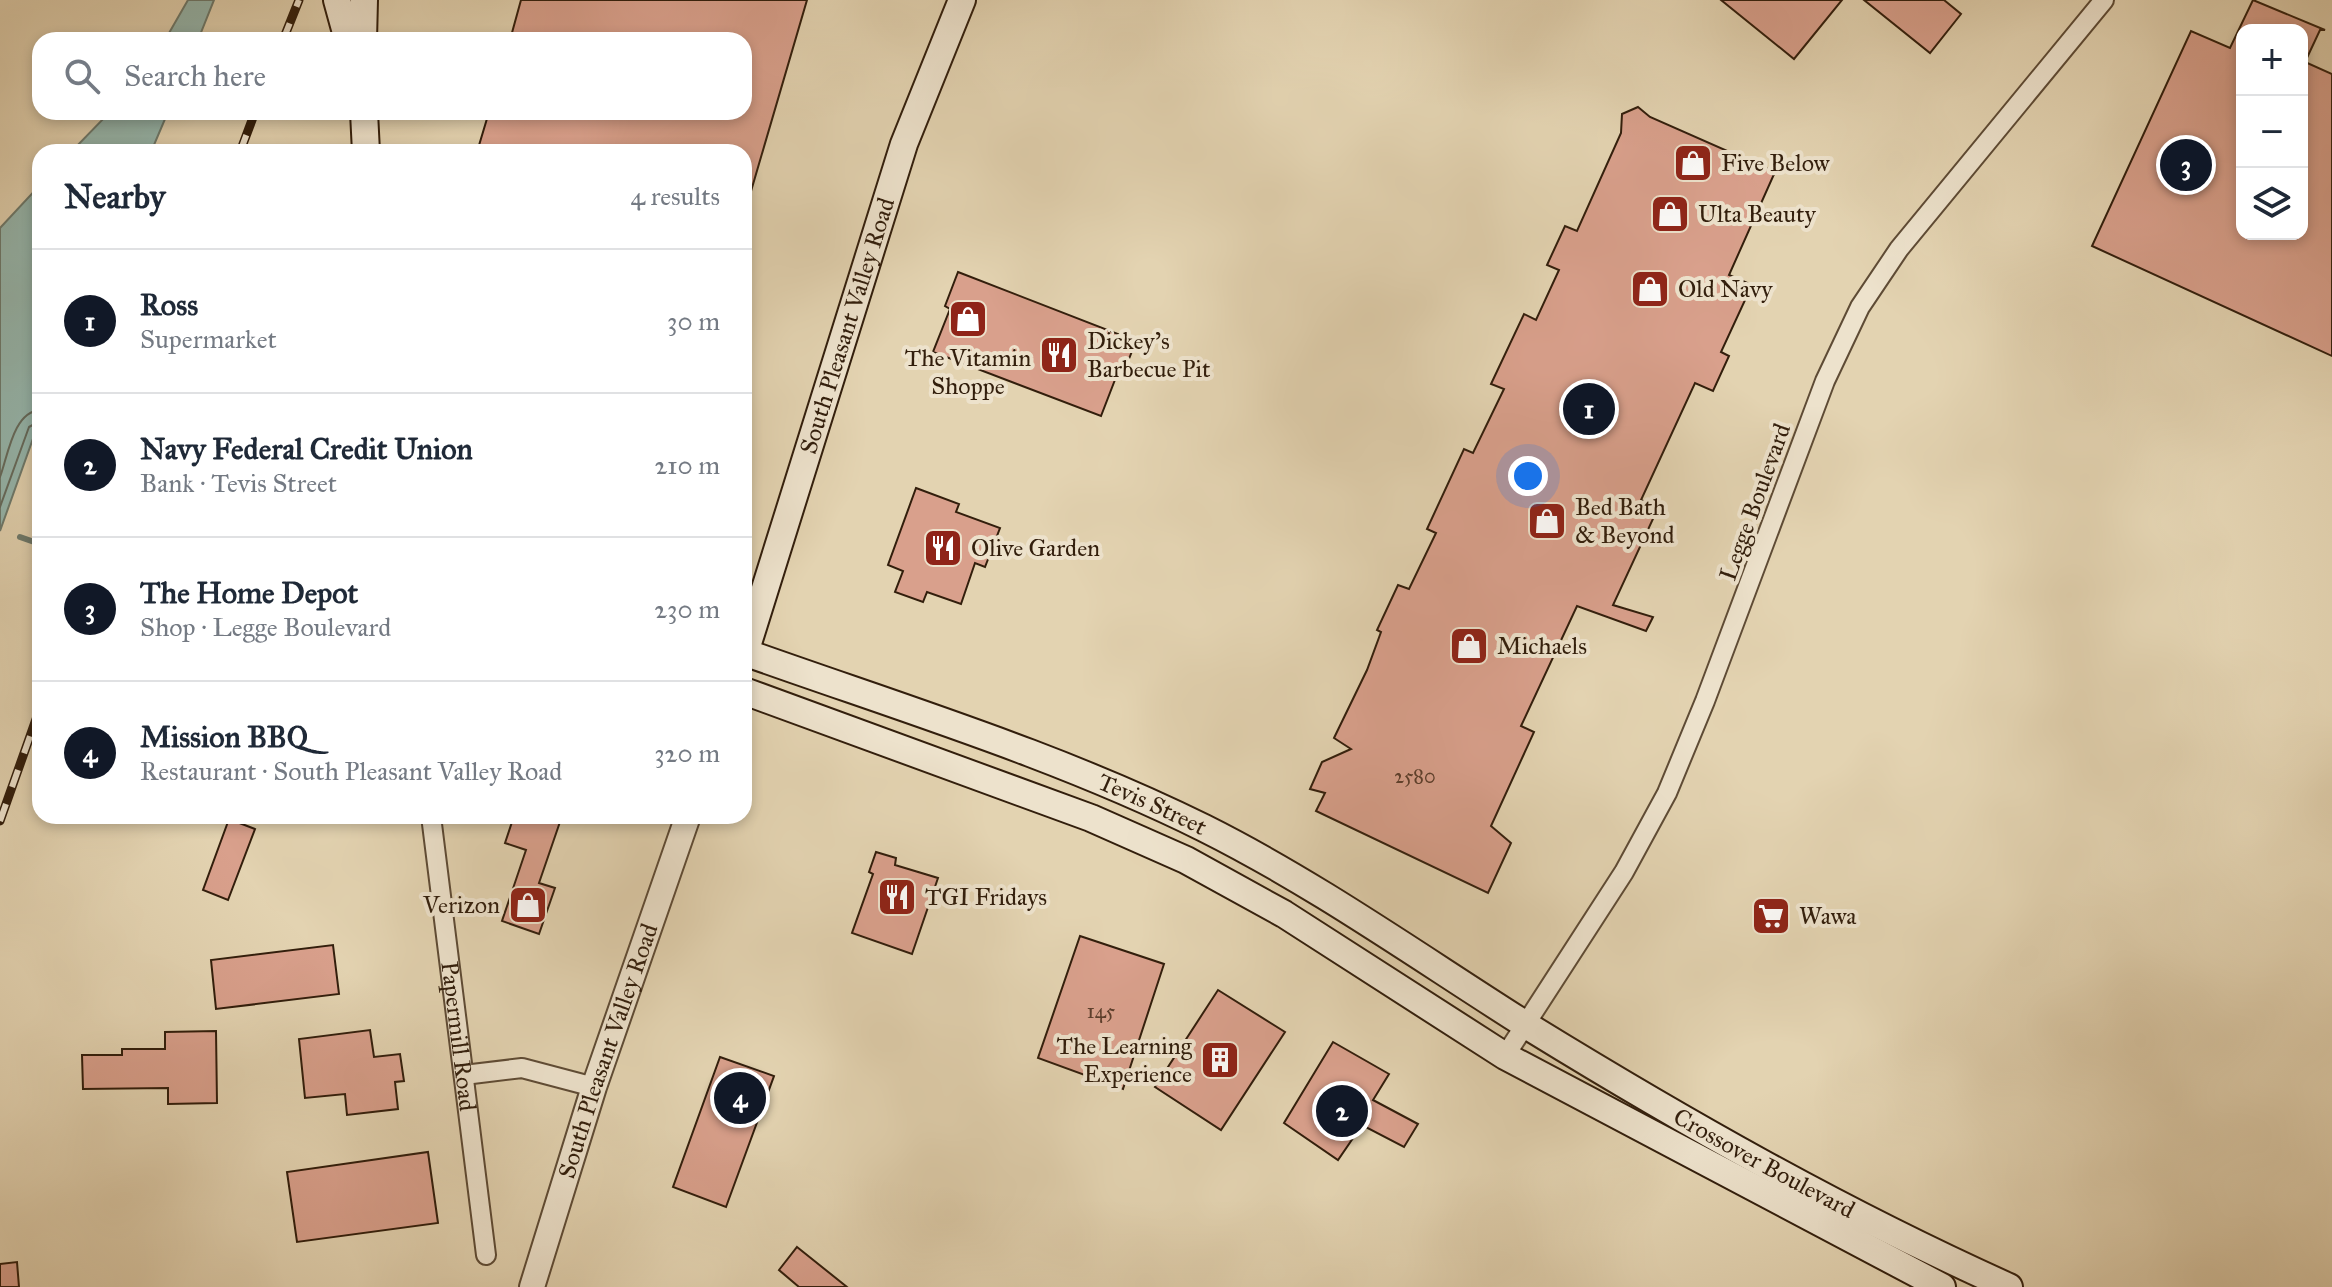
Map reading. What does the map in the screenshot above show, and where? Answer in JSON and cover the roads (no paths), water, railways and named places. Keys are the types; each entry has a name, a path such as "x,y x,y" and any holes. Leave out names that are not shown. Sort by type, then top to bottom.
{"main road":[{"path":"337,0 346,32"},
{"path":"363,32 364,0"},
{"name":"South Pleasant Valley Road","path":"752,628 904,144 962,0"},
{"path":"364,120 366,144"},
{"name":"Tevis Street","path":"752,657 998,742 1193,823 1295,878 1526,1024"},
{"name":"Tevis Street","path":"752,694 1091,818 1186,860 1284,914 1505,1056"},
{"name":"Crossover Boulevard","path":"1526,1024 1688,1122 1825,1197 2009,1287"},
{"name":"Crossover Boulevard","path":"1505,1056 1942,1287"}],"street":[{"name":"Legge Boulevard","path":"1505,1056 1624,872 1667,793 1716,674 1825,381 1860,307 1899,249 2104,0"},
{"name":"Papermill Road","path":"432,824 486,1255"},
{"name":"South Pleasant Valley Road","path":"532,1287 594,1087 685,824"},
{"path":"464,1075 522,1068 594,1087"}],"water":[{"path":"188,0 214,0 201,32 170,32"},
{"path":"102,120 165,120 154,144 79,144"},
{"path":"32,194 32,441 0,531 0,228"}],"waterway":[{"path":"20,537 32,541"}],"railway":[{"path":"286,32 299,0"},
{"path":"243,144 252,120"},
{"path":"0,821 32,731"}],"place":[{"name":"Five Below","path":"1693,163"},
{"name":"The Home Depot","path":"2186,165"},
{"name":"Ulta Beauty","path":"1670,214"},
{"name":"Old Navy","path":"1650,289"},
{"name":"The Vitamin Shoppe","path":"968,319"},
{"name":"Dickey's Barbecue Pit","path":"1059,355"},
{"name":"Ross","path":"1589,409"},
{"name":"Bed Bath & Beyond","path":"1547,521"},
{"name":"Olive Garden","path":"943,548"},
{"name":"Michaels","path":"1469,646"},
{"name":"TGI Fridays","path":"897,897"},
{"name":"Verizon","path":"528,905"},
{"name":"Wawa","path":"1771,916"},
{"name":"The Learning Experience","path":"1220,1060"},
{"name":"Mission BBQ","path":"740,1098"},
{"name":"Navy Federal Credit Union","path":"1342,1111"}]}
